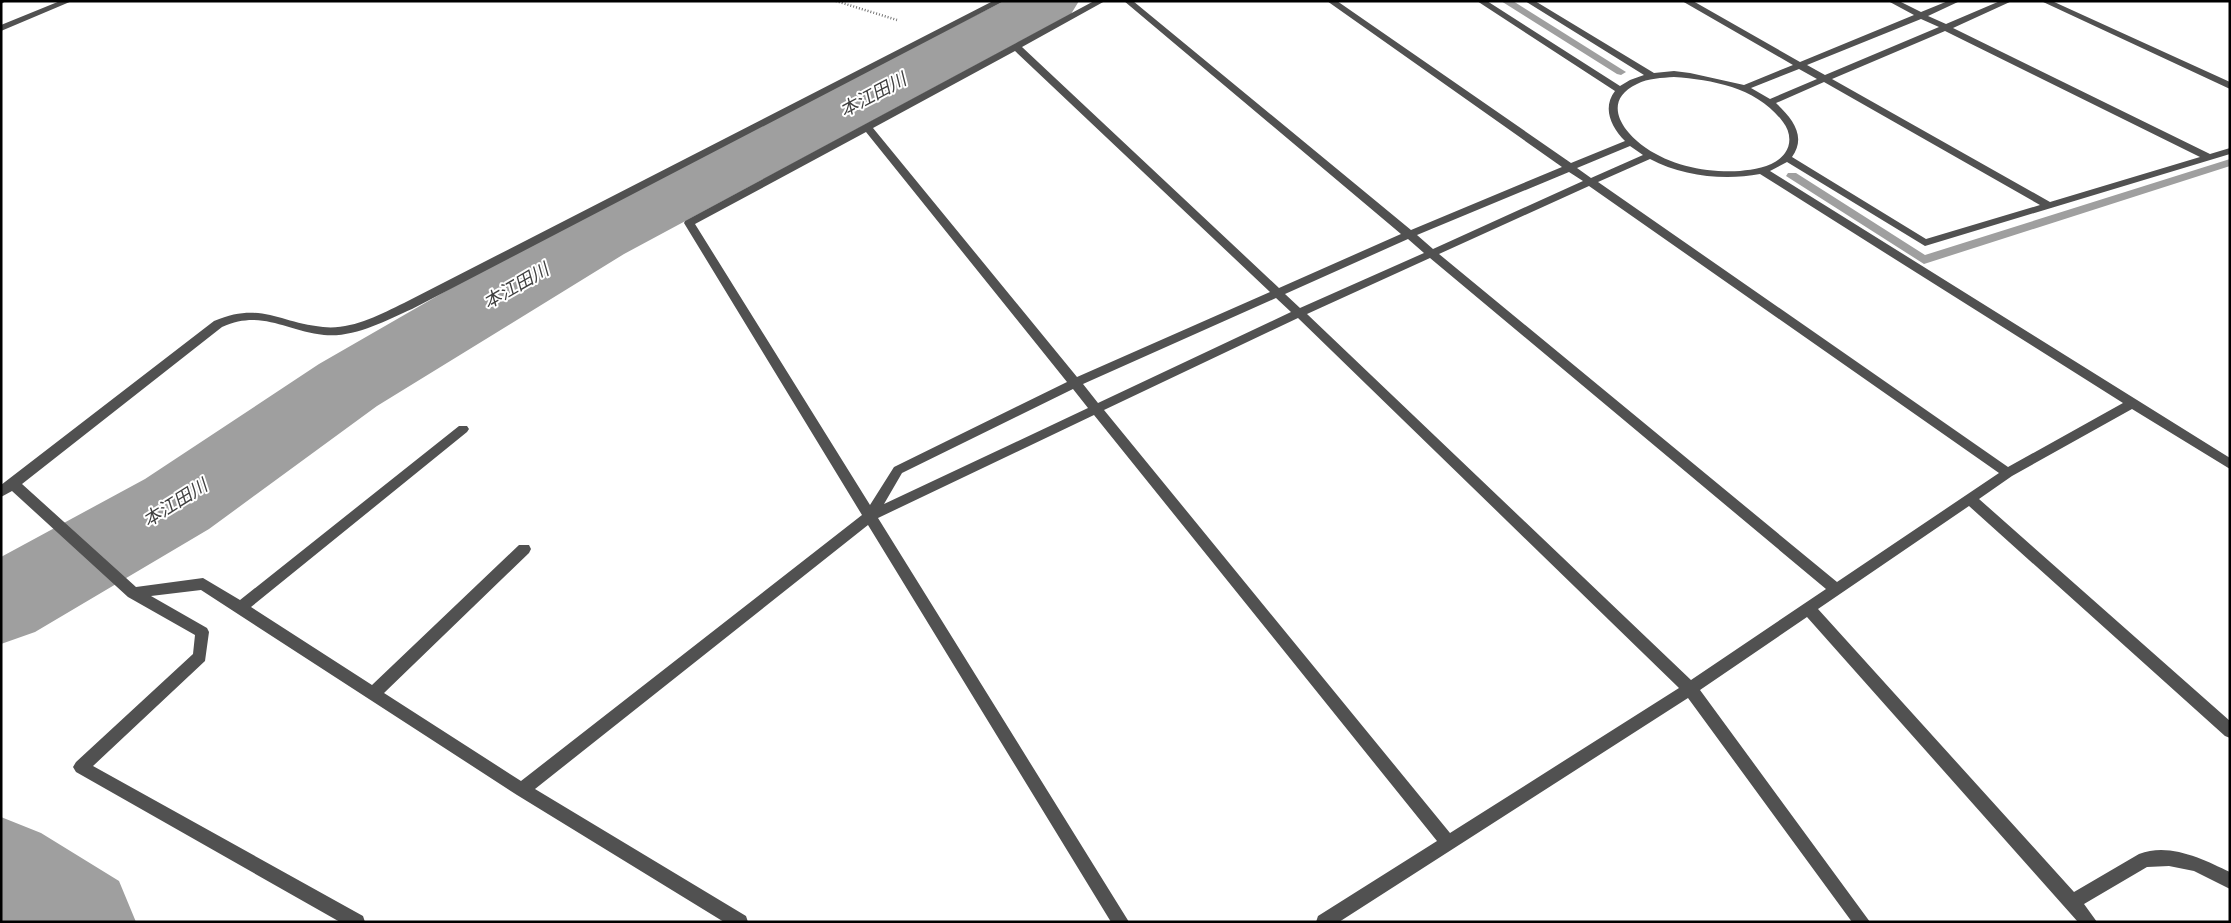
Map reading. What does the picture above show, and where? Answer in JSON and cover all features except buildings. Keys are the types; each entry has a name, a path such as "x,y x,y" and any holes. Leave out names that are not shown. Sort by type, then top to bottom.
{"street":[{"path":"1,28 68,1"},
{"path":"1,492 218,324 239,316 258,316 324,331 350,329 372,322 408,306 1000,1"},
{"path":"1101,1 689,224 1121,922"},
{"path":"1128,1 1837,590"},
{"path":"1331,1 2008,474"},
{"path":"1480,1 1620,90"},
{"path":"1529,1 1652,76"},
{"path":"1686,1 2050,206"},
{"path":"1892,1 2208,157"},
{"path":"1744,88 1956,1"},
{"path":"1770,102 2008,1"},
{"path":"2045,1 2230,86"},
{"path":"1016,47 1299,312 1690,689 1862,922"},
{"path":"1674,74 1698,76 1744,88 1770,102 1785,116 1794,131 1794,145 1787,158 1777,165 1762,171 1736,174 1707,173 1677,166 1650,155 1631,142 1618,128 1612,114 1613,101 1620,90 1634,81 1652,76 1674,74"},
{"path":"867,127 1448,843"},
{"path":"870,516 898,470 1075,383 1408,235 1631,142"},
{"path":"1787,158 1925,242 2050,206 2230,150"},
{"path":"522,790 870,516 1299,312 1650,155"},
{"path":"1762,171 2230,464"},
{"path":"1324,922 1690,689 2008,474 2132,404"},
{"path":"240,608 463,429"},
{"path":"13,484 118,581 134,593 202,632 200,657 81,767 357,922"},
{"path":"1970,500 2230,731"},
{"path":"373,694 524,549"},
{"path":"134,593 203,584 522,790 740,922"},
{"path":"1809,609 2089,922"},
{"path":"2072,902 2145,859 2169,858 2196,864 2230,881"}],"path":[{"path":"836,1 940,33"}],"waterway":[{"name":"本江田川","path":"1,604 177,504 348,385 598,237 1050,1"},
{"path":"1506,1 1621,72"},
{"path":"1792,176 1924,260 2230,162"},
{"path":"1,872 78,922"}]}
